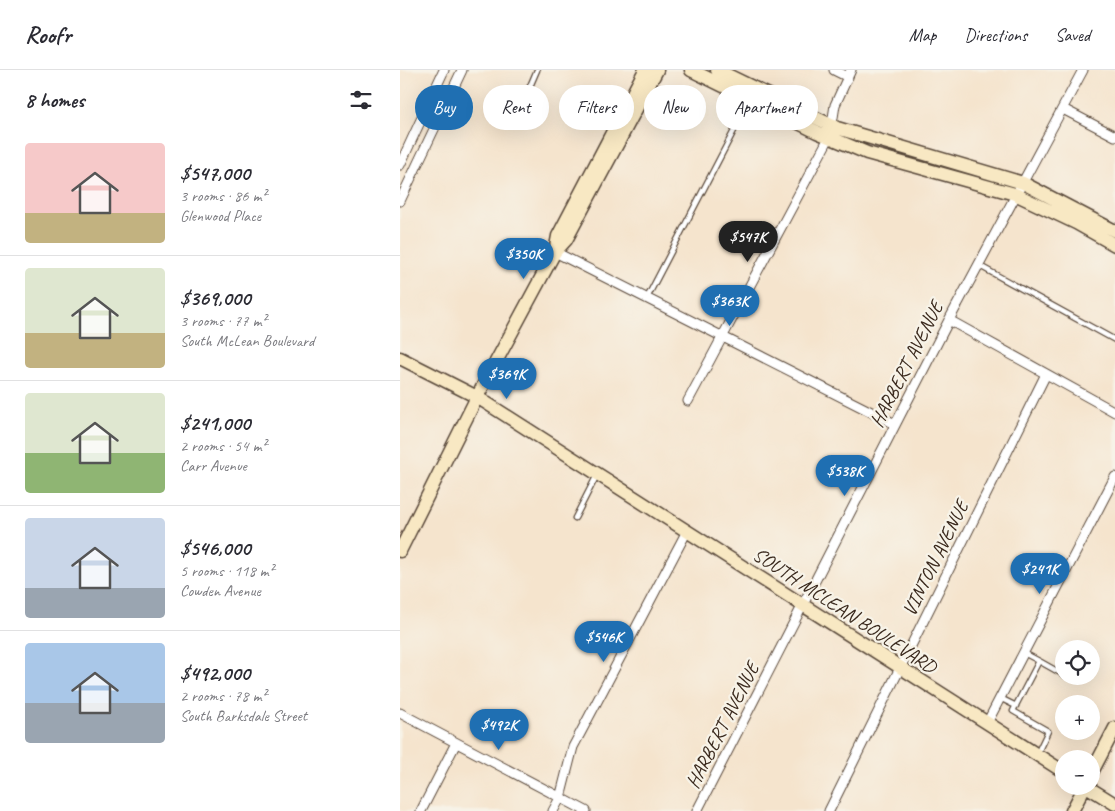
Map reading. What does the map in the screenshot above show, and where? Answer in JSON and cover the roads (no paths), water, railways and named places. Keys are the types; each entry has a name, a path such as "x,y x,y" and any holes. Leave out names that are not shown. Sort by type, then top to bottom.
{"main road":[{"path":"555,252 558,236 645,70"},
{"path":"400,551 477,397 555,252 566,240 657,70"},
{"path":"691,70 722,85"},
{"path":"717,70 832,131 866,153 1015,194 1115,245"},
{"path":"818,126 1023,183 1115,231"},
{"name":"SOUTH MCLEAN BOULEVARD","path":"400,358 477,397 804,604 900,668 1055,767"},
{"path":"1100,757 1115,728"},
{"path":"1072,811 1080,795"},
{"path":"1100,795 1115,804"}],"street":[{"path":"437,85 444,70"},
{"path":"455,85 462,70"},
{"path":"688,401 832,131 835,105 849,73 834,70"},
{"name":"HARBERT AVENUE","path":"697,811 949,320 1015,194 1023,183 1063,109 1079,71"},
{"path":"1063,109 1115,136"},
{"path":"400,165 416,130"},
{"path":"401,196 433,130"},
{"path":"555,252 895,424"},
{"path":"949,320 1115,412"},
{"name":"VINTON AVENUE","path":"829,811 1046,374"},
{"path":"987,723 1115,477"},
{"path":"553,811 560,798 573,747 687,531"},
{"path":"400,713 586,811"},
{"path":"422,811 456,742"}],"lane":[{"path":"531,85 538,70"},
{"path":"647,298 734,130"},
{"path":"978,265 1115,340"},
{"path":"575,518 598,474"},
{"path":"1024,652 1055,670"},
{"path":"1036,755 1048,731 1013,711 1039,662"},
{"path":"1000,698 1016,706"}]}
